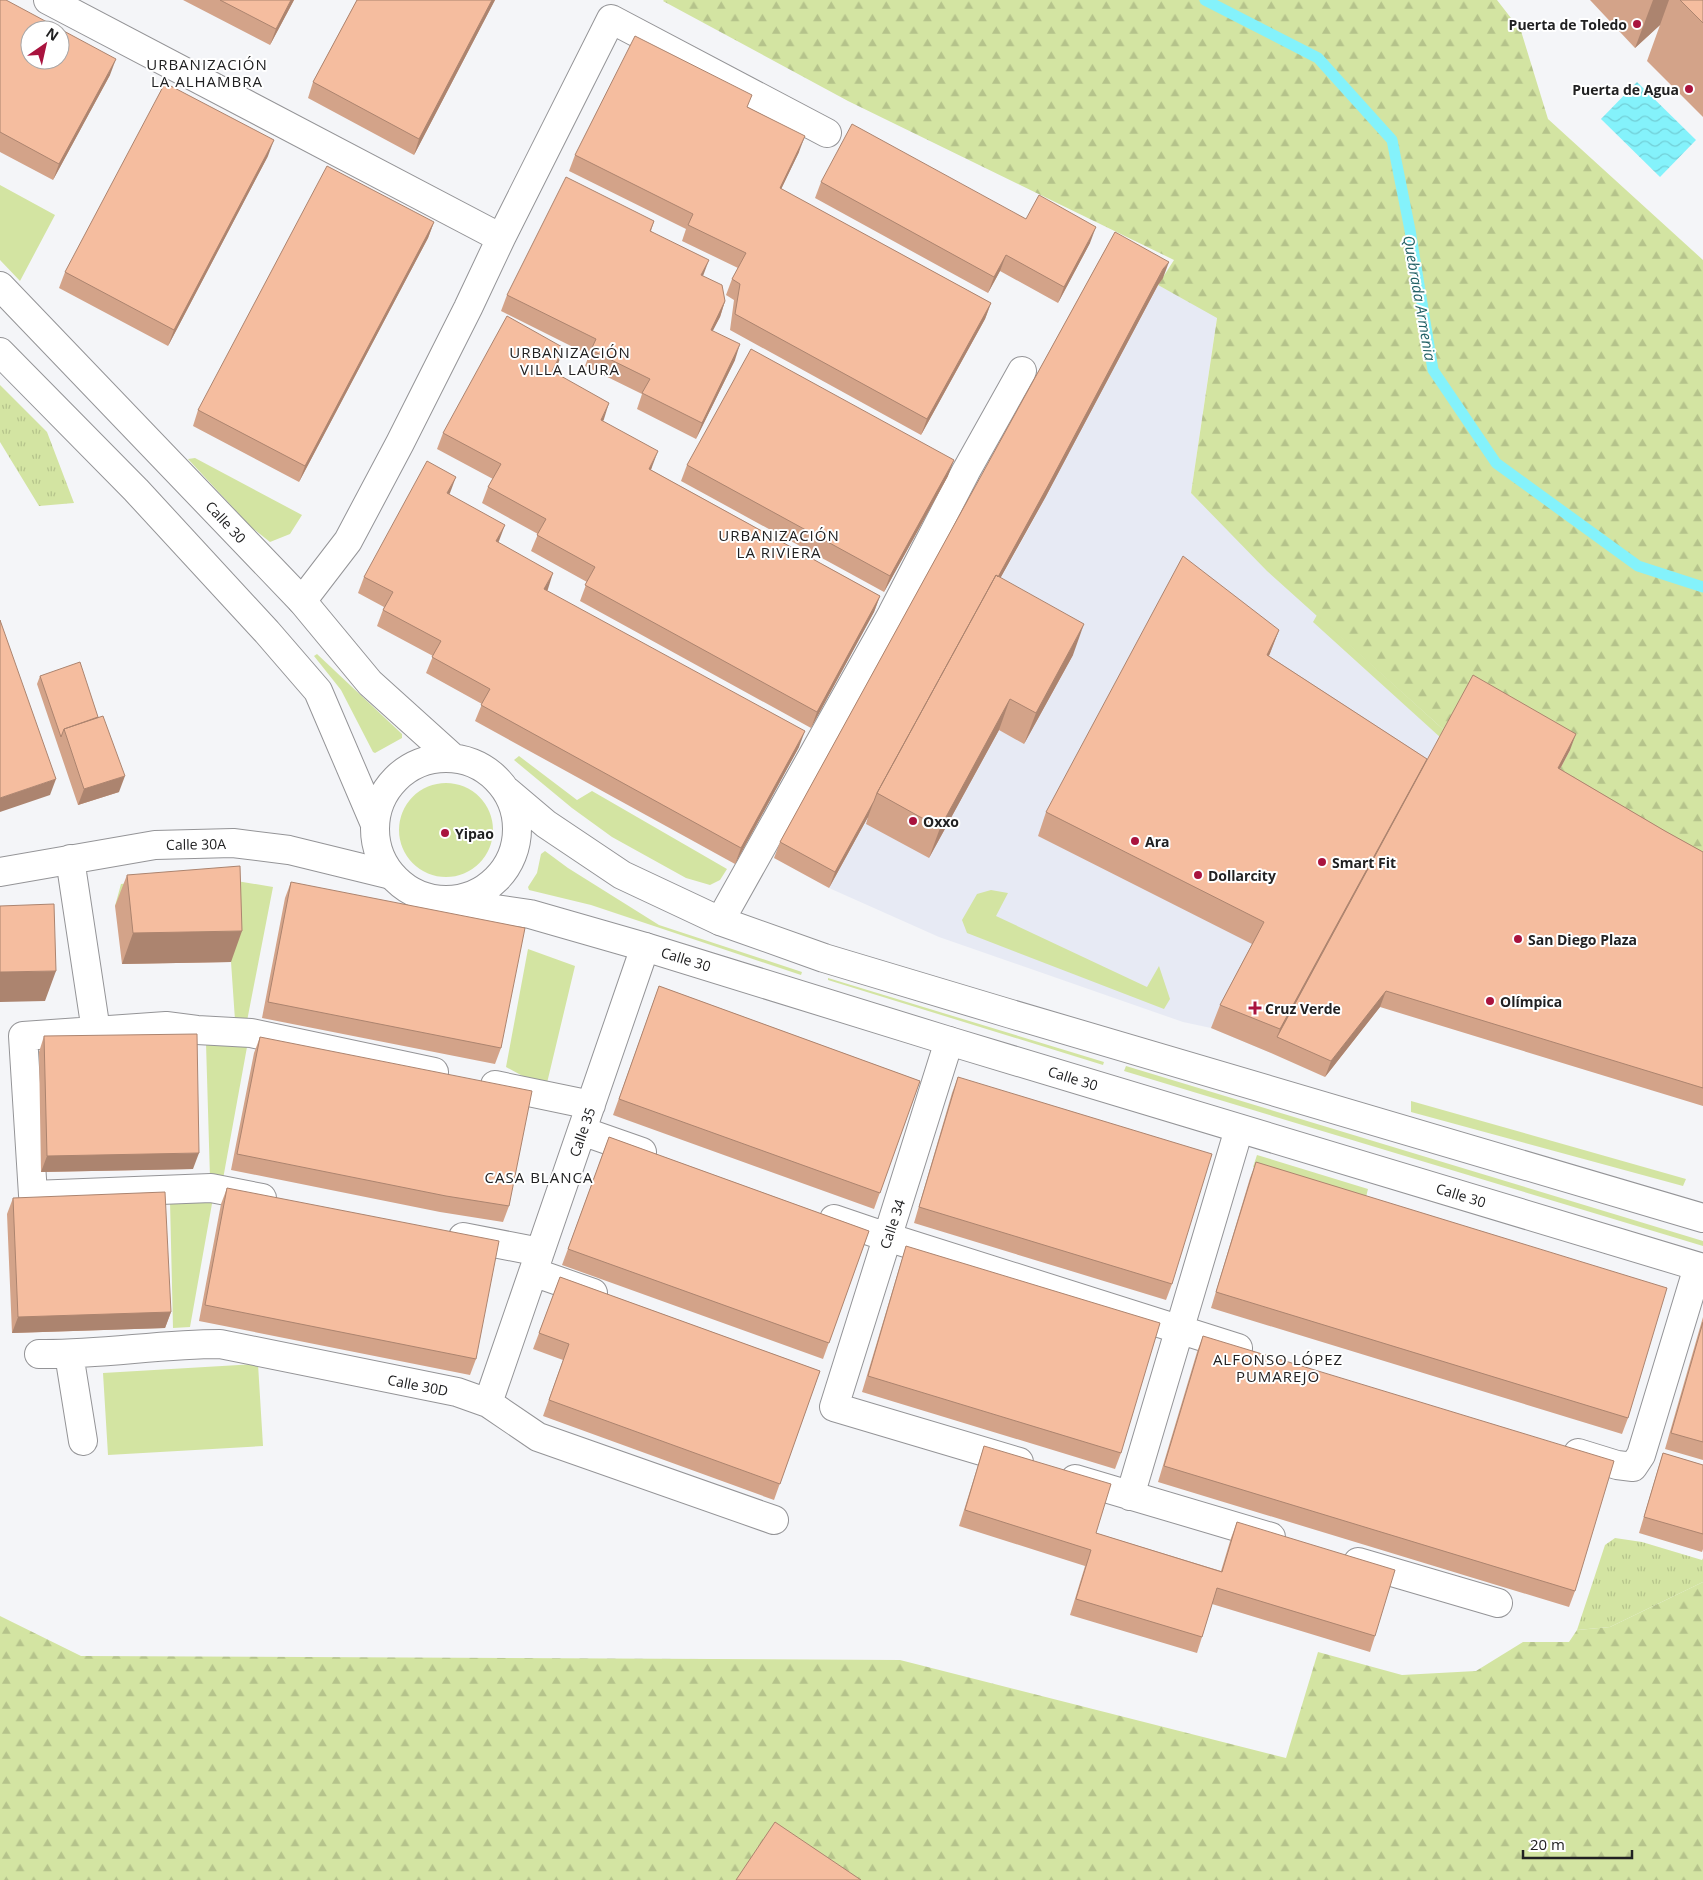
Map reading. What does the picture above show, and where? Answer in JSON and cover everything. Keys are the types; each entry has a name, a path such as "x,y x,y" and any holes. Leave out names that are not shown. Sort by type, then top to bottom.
{"street":[{"path":"48,0 501,238"},
{"path":"302,601 348,541 400,443 611,18 826,133"},
{"name":"Calle 30","path":"0,286 302,601 370,684 452,757"},
{"path":"0,352 136,490 267,632 318,691 374,822 378,851 391,875 413,893 440,901 467,898 490,886 508,867 517,842 517,816 507,791"},
{"path":"720,921 892,614 966,471 1022,371"},
{"path":"374,822 382,796 399,774 424,761 452,757 474,762 493,774 507,791 546,824 622,875 720,921 824,958 1703,1218"},
{"name":"Calle 30A","path":"0,872 155,845 233,843 289,850 391,875"},
{"path":"70,859 96,1031"},
{"name":"Calle 30","path":"440,901 530,914 645,947 1239,1129 1701,1267"},
{"name":"Calle 35","path":"488,1402 645,947"},
{"path":"289,1203 211,1188 33,1195 23,1036 166,1026 251,1033 591,1105"},
{"name":"Calle 34","path":"949,1041 887,1237 833,1387 1049,1471 1130,1496"},
{"path":"1239,1129 1130,1496 1290,1542"},
{"path":"582,1131 665,1160"},
{"path":"813,1212 1265,1356"},
{"path":"444,1233 537,1262 617,1302"},
{"path":"1550,1444 1617,1465 1633,1467 1641,1455 1701,1267"},
{"name":"Calle 30D","path":"39,1354 69,1354 194,1344 220,1344 457,1392 488,1402 538,1438 774,1520"},
{"path":"69,1354 83,1442"},
{"path":"1641,1455 1668,1462"},
{"path":"1337,1556 1498,1603"}],"shaded area":[{"path":"1158,285 1217,317 1191,493 1317,615 1445,731 1271,1053 1211,1028 1183,1022 939,937 829,888 1030,526"}],"green space":[{"path":"664,0 1497,0 1521,31 1548,119 1703,260 1703,871 1552,784 1570,750 1445,731 1267,571 1191,493 1217,318 1158,285 1174,260 848,101"},
{"path":"0,185 55,215 20,281 0,260"},
{"path":"0,385 47,432 74,503 39,506 0,442"},
{"path":"195,458 302,515 290,534 270,542 251,527 188,459"},
{"path":"1317,615 1445,731 1441,738 1313,622"},
{"path":"317,654 402,734 402,738 375,753 373,752 341,690 314,656"},
{"path":"519,756 577,800 592,791 727,869 720,880 710,885 686,878 612,837 572,808 514,760"},
{"path":"446,783 464,786 479,797 490,812 493,830 490,848 479,863 464,874 446,877 428,874 413,863 402,848 399,830 402,812 413,797 428,786"},
{"path":"545,851 568,868 659,925 802,972 801,975 591,905 529,890 528,887 537,873 541,854"},
{"path":"201,875 273,887 247,1021 235,1020 231,962 115,906 121,884"},
{"path":"991,890 1008,893 996,916 1147,987 1159,966 1170,999 1164,1009 967,933 962,920 977,894"},
{"path":"528,949 575,966 547,1083 530,1080 506,1067"},
{"path":"828,978 1104,1062 1103,1065 828,980"},
{"path":"206,1043 247,1047 223,1179 210,1178"},
{"path":"1126,1066 1703,1241 1703,1246 1124,1071"},
{"path":"1411,1101 1686,1179 1683,1186 1411,1112"},
{"path":"1257,1155 1368,1189 1365,1201 1253,1167"},
{"path":"213,1198 190,1327 173,1328 170,1201"},
{"path":"258,1364 263,1446 108,1455 103,1373"},
{"path":"1615,1538 1642,1542 1702,1560 1703,1558 1703,1582 1610,1627 1577,1630 1605,1545"},
{"path":"1703,1582 1703,1880 0,1880 0,1616 81,1656 900,1660 1286,1758 1318,1652 1402,1675 1476,1671 1523,1642 1569,1642 1577,1630 1610,1627"}],"water":[{"path":"1637,82 1696,140 1660,177 1601,119"}],"building":[{"path":"0,0 6,0 43,20 20,20 20,70 70,70 70,34 116,59 59,164 0,132"},
{"path":"220,0 291,0 276,29"},
{"path":"357,0 492,0 419,139 313,82"},
{"path":"1680,0 1703,0 1703,23"},
{"path":"635,36 752,95 747,107 805,136 780,188 991,303 927,419 735,314 740,284 732,279 746,253 688,225 693,214 575,155"},
{"path":"165,83 274,140 174,330 65,272"},
{"path":"852,124 1026,219 1039,195 1096,227 1064,287 1006,255 994,277 821,182"},
{"path":"327,166 434,222 305,466 198,410"},
{"path":"566,177 654,221 650,231 709,260 701,275 722,285 725,301 711,330 740,344 702,423 642,393 650,379 591,350 596,339 507,295"},
{"path":"1115,232 1169,262 1163,269 1050,482 998,577 996,575 835,872 780,842"},
{"path":"507,316 564,348 552,371 609,403 601,420 658,451 649,469 880,596 817,712 585,585 595,567 537,535 546,519 488,487 501,464 443,433"},
{"path":"751,349 954,460 890,576 687,465"},
{"path":"427,461 456,477 447,493 505,525 496,541 553,573 544,589 805,731 741,848 481,705 490,689 432,657 441,641 383,610 393,592 364,577"},
{"path":"1183,556 1279,630 1267,655 1427,759 1280,1029 1220,1005 1264,922 1046,812"},
{"path":"996,575 1084,624 1036,713 1010,699 940,828 877,793"},
{"path":"0,620 56,779 0,798"},
{"path":"80,662 98,717 64,729 61,737 40,676"},
{"name":"San Diego Plaza","path":"1473,675 1576,734 1558,768 1703,852 1703,1088 1386,991 1331,1061 1277,1037"},
{"path":"103,716 125,776 84,789 64,729"},
{"path":"240,866 242,931 133,933 127,875"},
{"path":"291,882 525,928 501,1048 268,1002"},
{"path":"54,904 56,971 0,972 0,906"},
{"path":"659,986 920,1081 880,1193 619,1099"},
{"path":"197,1034 199,1153 47,1156 44,1036"},
{"path":"260,1037 532,1091 509,1206 446,1196 237,1154"},
{"path":"958,1077 1212,1154 1172,1284 919,1207"},
{"path":"609,1137 869,1231 829,1343 568,1249"},
{"path":"1256,1162 1667,1288 1628,1418 1216,1292"},
{"path":"227,1188 499,1241 476,1359 205,1305"},
{"path":"165,1192 171,1312 18,1317 13,1198"},
{"path":"906,1246 1160,1323 1121,1453 868,1376"},
{"path":"560,1277 820,1371 780,1484 549,1400 569,1344 539,1333"},
{"path":"1703,1322 1703,1442 1671,1433"},
{"path":"1203,1336 1614,1461 1575,1591 1164,1466"},
{"path":"984,1446 1111,1484 1096,1533 1222,1572 1237,1522 1395,1570 1375,1636 1217,1588 1202,1637 1076,1599 1091,1550 965,1510"},
{"path":"1663,1453 1703,1465 1703,1534 1644,1517"},
{"path":"775,1822 861,1880 736,1880"}],"waterway":[{"name":"Quebrada Armenia","path":"1205,0 1318,58 1392,140 1410,230 1433,370 1496,463 1638,566 1703,587"}],"place":[{"name":"Puerta de Toledo","path":"1637,24"},
{"name":"Puerta de Agua","path":"1689,89"},
{"name":"Oxxo","path":"913,821"},
{"name":"Yipao","path":"445,833"},
{"name":"Ara","path":"1135,841"},
{"name":"Smart Fit","path":"1322,862"},
{"name":"Dollarcity","path":"1198,875"},
{"name":"San Diego Plaza","path":"1518,939"},
{"name":"Olímpica","path":"1490,1001"},
{"name":"Cruz Verde","path":"1255,1008"}],"district":[{"name":"URBANIZACIÓN LA ALHAMBRA","path":"207,72"},
{"name":"URBANIZACIÓN VILLA LAURA","path":"570,360"},
{"name":"URBANIZACIÓN LA RIVIERA","path":"779,544"},
{"name":"CASA BLANCA","path":"539,1177"},
{"name":"ALFONSO LÓPEZ PUMAREJO","path":"1278,1368"}]}
